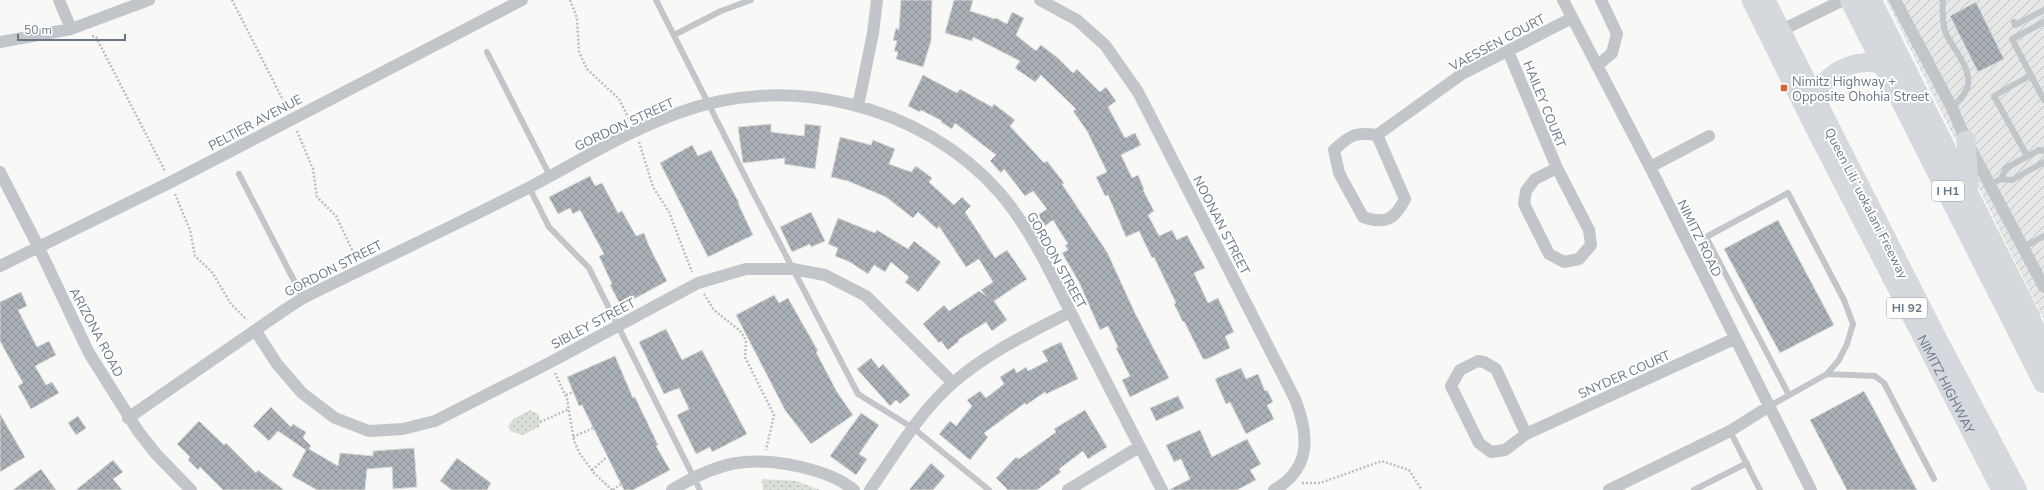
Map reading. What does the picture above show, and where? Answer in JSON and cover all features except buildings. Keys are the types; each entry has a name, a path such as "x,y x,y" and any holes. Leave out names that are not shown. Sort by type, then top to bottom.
{"highway":[{"name":"Queen Liliʻuokalani Freeway","path":"1764,0 1934,335 2016,490"},
{"name":"I H1","path":"1851,0 2044,382"},
{"path":"1858,0 2044,347"},
{"path":"1934,335 2000,490"}],"main road":[{"name":"NIMITZ HIGHWAY","path":"1751,0 1813,125 2000,490"},
{"path":"1872,0 2044,343"},
{"path":"1813,125 1811,108 1825,82 1844,67 1856,63 1871,63 1889,68 1906,79 1921,98"},
{"path":"1966,140 1970,196"}],"street":[{"path":"59,0 71,29"},
{"name":"PELTIER AVENUE","path":"0,266 171,182 522,0"},
{"path":"858,106 873,34 878,0"},
{"name":"NOONAN STREET","path":"1040,0 1076,20 1105,45 1138,92 1291,392 1304,422 1306,442 1299,464 1278,487"},
{"name":"NIMITZ ROAD","path":"1563,0 1650,167 1734,339 1811,490"},
{"path":"1597,66 1612,53 1617,34 1601,0"},
{"path":"1770,36 1843,0"},
{"path":"1895,0 1952,108 1966,140 1996,181 2024,246 2044,287"},
{"path":"0,42 71,29 144,1"},
{"name":"VAESSEN COURT","path":"1377,135 1462,74 1572,18"},
{"name":"HAILEY COURT","path":"1508,51 1556,168 1589,230 1591,245 1579,259 1564,262 1549,254 1524,204 1526,191 1535,179 1556,168"},
{"name":"GORDON STREET","path":"128,418 304,298 529,187 636,131 678,113 709,103 738,97 795,96 824,99 858,106 931,136 957,154 993,187 1026,229 1162,490"},
{"path":"1360,133 1377,135 1405,198 1401,207 1392,217 1376,222 1363,217 1339,173 1334,150 1346,138 1360,133"},
{"path":"1650,167 1709,136"},
{"name":"ARIZONA ROAD","path":"0,172 38,246 89,353 128,418 156,454 191,490"},
{"name":"SIBLEY STREET","path":"255,330 277,364 302,393 336,418 369,431 403,429 435,421 549,363 698,283 746,269 793,269 825,275 866,296 953,383"},
{"path":"870,490 913,428 953,383 997,351 1070,312"},
{"name":"SNYDER COURT","path":"1526,434 1496,369 1484,362 1478,361 1460,370 1456,374 1452,386 1479,443 1491,452 1505,450 1526,434 1734,339"},
{"path":"1609,490 1730,431 1768,407"},
{"path":"1068,490 1139,447"},
{"path":"672,490 694,477 726,465 764,460 816,471 842,480 854,490"}],"lane":[{"path":"656,0 858,394 913,428 989,490"},
{"path":"674,35 721,11 751,0"},
{"path":"1943,0 1942,16 1946,32 1965,70 1968,85 1962,98 1952,108"},
{"path":"2014,22 2015,25 2042,11 2044,19"},
{"path":"2044,22 2012,39 2044,100"},
{"path":"487,52 550,176"},
{"path":"2027,156 1994,96 2031,75"},
{"path":"1996,181 2006,168 2039,150 2044,151"},
{"path":"1996,181 2012,180 2044,162"},
{"path":"239,174 304,298"},
{"path":"529,187 549,227 589,268 700,490"},
{"path":"1768,407 1827,374 1839,360 1847,344 1853,324 1844,300 1788,194 1706,238 1789,395"},
{"path":"2024,246 2044,236"},
{"path":"1827,374 1875,376 1884,383 1934,479"},
{"path":"1730,431 1760,490"},
{"path":"1694,490 1747,463"}],"path":[{"path":"232,0 292,119 313,169 317,197 336,216 361,269"},
{"path":"570,0 577,18 579,52 587,69 619,99 636,131 653,187 669,212 688,265 714,310 739,330 744,336 746,343 745,357 774,415 764,460"},
{"path":"549,363 566,395 573,437 580,454 592,470 613,490 621,484"},
{"path":"566,395 573,392"},
{"path":"540,422 569,409"},
{"path":"573,437 593,428"},
{"path":"592,470 607,457"},
{"path":"1278,487 1320,482 1382,461 1409,470 1422,490"}],"shaded area":[{"path":"1886,0 2044,0 2044,320"},
{"path":"530,410 538,414 540,421 539,427 523,435 512,432 508,427 513,419"},
{"path":"762,479 797,481 820,490 763,490"}],"place":[{"name":"Nimitz Highway + Opposite Ohohia Street","path":"1784,88"}]}
